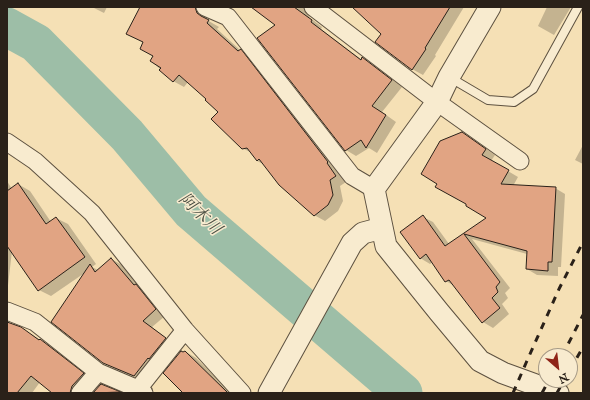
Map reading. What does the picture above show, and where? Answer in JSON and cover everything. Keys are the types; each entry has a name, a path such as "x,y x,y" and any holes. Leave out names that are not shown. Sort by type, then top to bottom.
{"street":[{"path":"205,7 232,12 352,176 374,189"},
{"path":"313,7 437,102 520,161"},
{"path":"490,7 449,77 437,102 374,189 386,246 480,361 503,373 558,393"},
{"path":"7,142 35,161 92,213 185,330 242,393"},
{"path":"268,393 352,243 364,233 382,228"},
{"path":"7,311 35,322 98,372 141,391 185,330"},
{"path":"80,393 98,372"}],"lane":[{"path":"449,77 488,100 514,102 533,89 578,7"}],"building":[{"path":"140,7 195,7 197,13 209,20 207,23 238,51 241,49 328,162 327,163 336,176 330,180 333,195 328,205 314,216 279,185 259,159 257,161 247,148 242,149 211,119 218,112 205,100 206,99 179,75 173,82 159,70 161,68 150,61 153,56 140,49 143,42 126,34"},
{"path":"251,7 294,7 312,20 311,22 361,60 362,57 392,80 372,106 386,115 366,148 361,140 345,151 257,38 275,25"},
{"path":"352,7 450,7 412,70 375,42 381,34"},
{"path":"462,132 486,149 482,155 509,170 501,184 556,187 552,262 548,262 548,271 526,269 527,251 464,234 500,282 496,287 498,292 492,298 500,308 482,323 449,280 445,282 426,254 420,259 400,232 423,215 445,246 486,218 466,206 466,204 435,187 437,184 421,174 440,141"},
{"path":"18,183 46,224 56,217 85,257 38,291 7,246 7,191"},
{"path":"111,258 134,285 136,284 156,309 143,321 166,338 134,376 103,363 51,322 90,264 95,272"},
{"path":"7,322 21,327 39,340 40,339 84,373 72,386 70,393 52,393 31,376 17,393 7,393"},
{"path":"181,351 185,351 228,393 183,393 163,373"},
{"path":"101,384 121,392 93,393"}],"waterway":[{"name":"阿木川","path":"7,27 36,43 127,135 191,211 403,393"}],"railway":[{"path":"513,393 559,289 583,242"},
{"path":"566,348 583,315"},
{"path":"578,356 583,347"},
{"path":"542,393 545,388"},
{"path":"557,393 560,388"}]}
